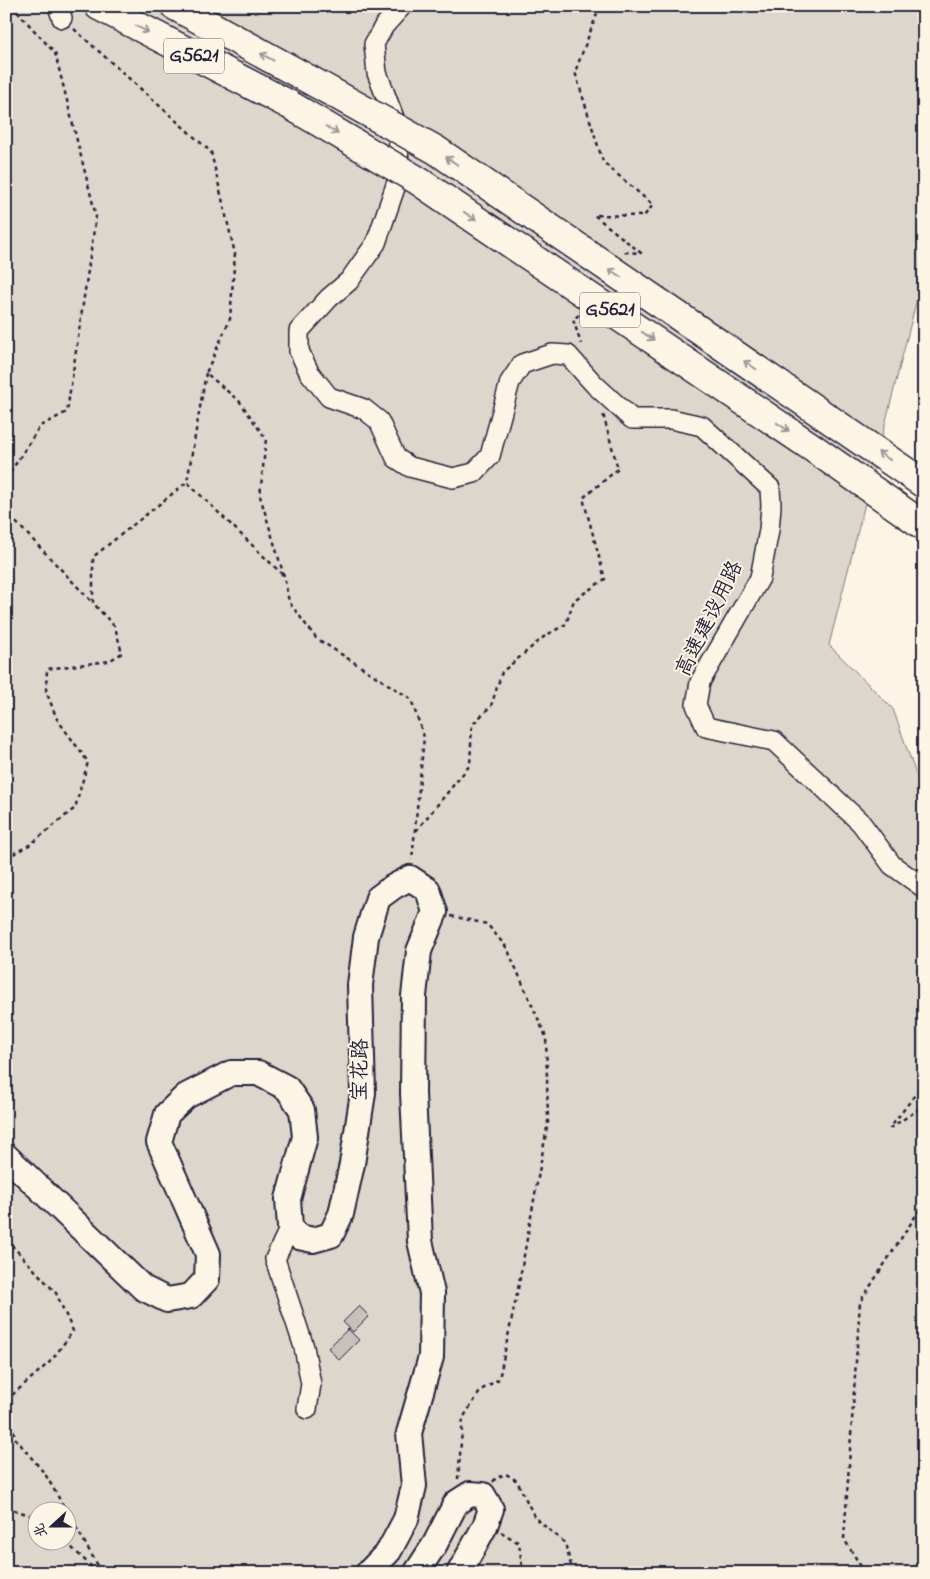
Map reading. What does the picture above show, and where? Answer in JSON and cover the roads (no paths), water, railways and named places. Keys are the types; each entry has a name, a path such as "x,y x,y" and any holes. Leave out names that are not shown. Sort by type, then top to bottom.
{"highway":[{"name":"G5621","path":"99,6 290,105 417,180 813,448 924,526"},
{"name":"G5621","path":"174,6 436,150 924,484"}],"main road":[{"name":"宝花路","path":"290,1227 299,1237 313,1240 331,1235 341,1214 364,1093 360,985 366,937 378,898 392,887 410,878 428,890 435,912 419,951 414,996 413,1093 420,1241 432,1294 431,1357 409,1433 414,1486 406,1519 389,1551 368,1573"},
{"path":"6,1156 143,1288 167,1300 191,1296 207,1279 208,1254 159,1142 167,1114 186,1096 231,1073 258,1073 287,1088 302,1110 305,1137 288,1199 290,1227"},
{"path":"416,1573 435,1544 456,1503 470,1494 483,1494 491,1509 485,1526 459,1573"}],"street":[{"name":"高速建设用路","path":"402,6 384,26 374,44 377,73 399,131 398,180 376,243 349,281 328,298 299,331 299,351 308,372 329,396 364,408 379,421 396,458 410,467 452,478 474,473 490,456 510,382 522,364 552,354 568,354 594,384 632,418 671,419 702,426 770,488 771,506 770,530 760,578 700,682 696,705 706,727 774,742 861,823 892,865 924,888"},
{"path":"290,1227 275,1259 304,1347 311,1384 307,1409"}]}
